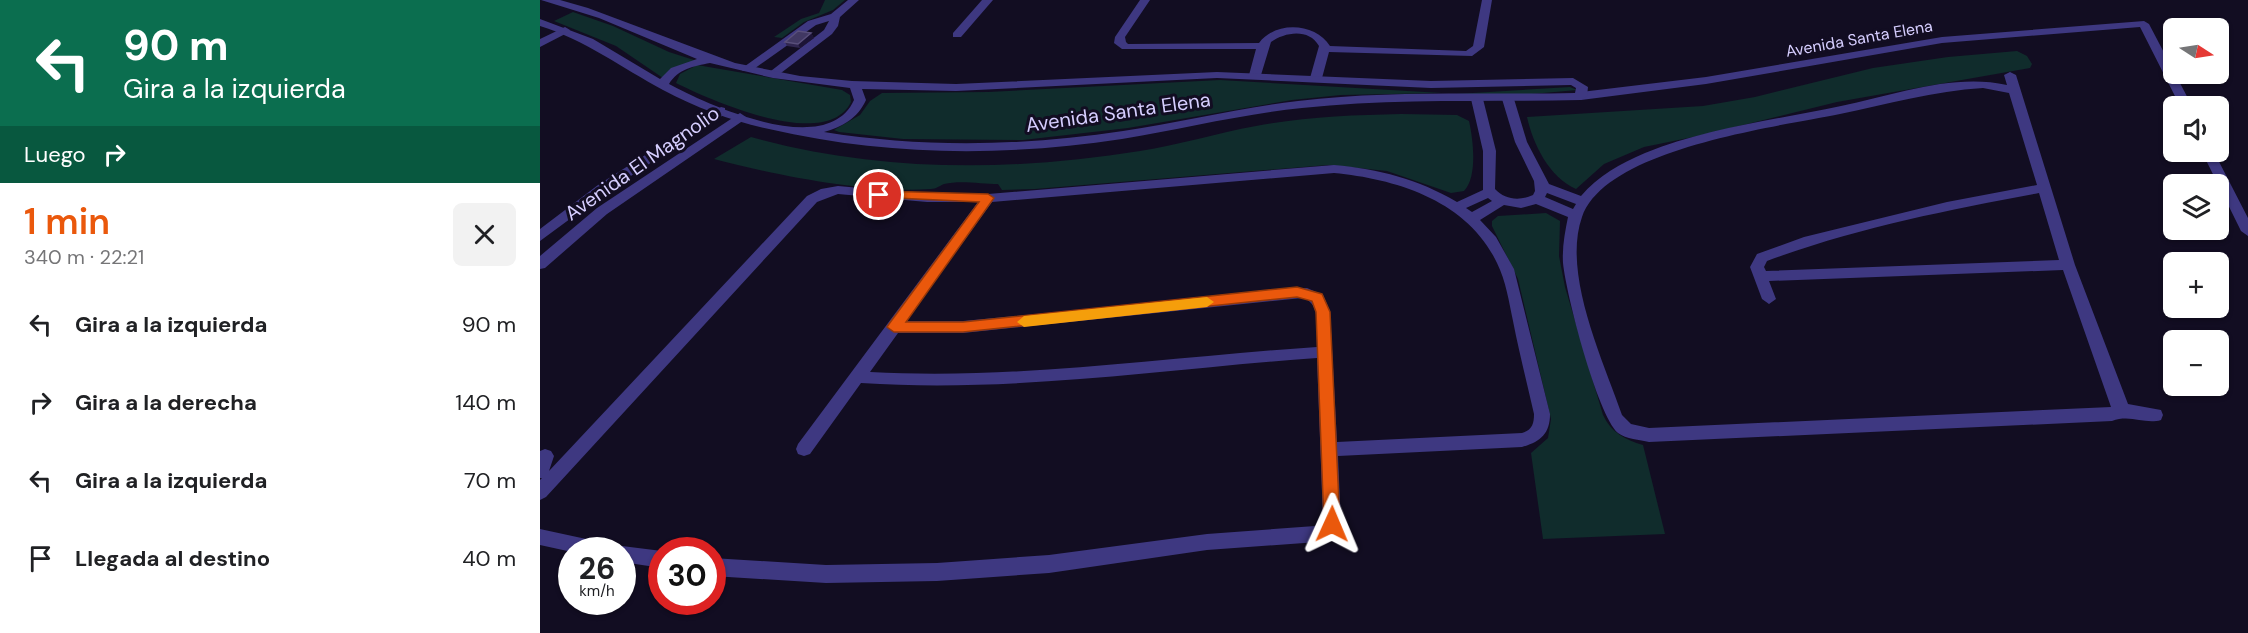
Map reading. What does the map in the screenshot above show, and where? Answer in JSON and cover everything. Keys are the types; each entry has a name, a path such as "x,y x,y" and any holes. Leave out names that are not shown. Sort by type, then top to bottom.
{"street":[{"name":"Avenida Santa Elena","path":"546,0 572,5 613,18 712,60 773,74 855,85 959,88 1255,75 1485,85 1573,81 1582,87 1581,96"},
{"path":"747,69 807,26 835,16 854,0"},
{"path":"957,35 988,0"},
{"path":"1145,0 1120,37 1120,43 1126,47 1263,46"},
{"path":"1325,50 1467,54 1478,47 1486,0"},
{"path":"541,23 560,15 572,5"},
{"path":"773,74 828,32 833,26 835,16"},
{"name":"Avenida Santa Elena","path":"541,23 565,30 614,54 662,85 721,111 805,133 917,146 1004,147 1119,136 1272,107 1330,101 1508,99 1581,96 1676,87 1946,40 2048,29 2144,24 2181,96"},
{"path":"540,44 565,30"},
{"path":"1255,75 1263,46 1274,36 1302,31 1321,38 1325,50 1316,78"},
{"path":"662,85 668,76 679,69 712,60"},
{"path":"2010,75 2068,265 2119,401 2120,410"},
{"path":"805,133 831,126 850,115 860,100 855,85"},
{"path":"2014,90 1985,85 1931,92 1688,143 1625,167 1598,186 1580,208 1570,240 1573,285 1615,418 1621,426 1633,433 1659,434 2101,415 2112,414 2120,410 2155,415"},
{"path":"1477,99 1487,137 1490,192 1501,201 1522,204 1539,193"},
{"path":"1508,99 1539,193"},
{"name":"Avenida El Magnolio","path":"540,236 612,181 721,111"},
{"name":"Avenida El Magnolio","path":"540,264 627,194 740,117"},
{"path":"2213,162 2248,231"},
{"path":"540,492 816,196 838,190 927,198 988,198 1334,169 1389,177 1422,189 1457,207 1471,219 1499,254 1509,276 1542,414 1540,430 1534,437 1522,440 1330,448"},
{"path":"1769,300 1757,267 1762,258 1797,244 1947,206 2043,188"},
{"path":"1457,207 1490,192"},
{"path":"1539,193 1580,208"},
{"path":"804,449 988,198"},
{"path":"1471,219 1501,201"},
{"path":"1760,276 2068,265"},
{"path":"726,568 826,574 937,572 1049,564 1207,542 1318,534 1329,528 1334,519 1322,306 1317,298 1305,292 963,327 894,327"},
{"path":"857,377 928,382 1010,380 1199,360 1324,352"},
{"path":"540,537 558,541"}],"green space":[{"path":"825,0 845,0 833,10 804,22 782,38 774,37 801,19 819,13"},
{"path":"573,12 613,26 669,52 697,61 663,78 616,46 554,21"},
{"path":"2017,51 2027,56 2032,64 2030,68 1837,102 1644,147 1604,164 1576,189 1566,184 1550,168 1533,138 1527,117 1703,106 1755,97 1873,68 1948,57"},
{"path":"697,65 842,90 850,95 851,102 838,116 819,123 795,123 768,118 715,101 676,83 680,74"},
{"path":"1220,80 1442,93 1341,95 1292,100 1128,128 1023,140 903,139 834,130 860,115 870,101 882,93 988,92"},
{"path":"1570,87 1577,90 1532,94 1456,94"},
{"path":"1401,114 1457,115 1469,121 1473,167 1464,191 1451,193 1387,171 1328,165 1035,189 1002,190 998,184 964,182 944,184 933,189 880,189 793,177 714,159 751,137 799,149 895,162 944,165 1043,163 1169,146 1292,120"},
{"path":"1546,213 1560,221 1559,256 1565,287 1603,415 1619,434 1643,445 1665,534 1543,539 1531,453 1548,438 1551,419 1518,279 1492,226 1492,221 1498,216"}],"building":[{"path":"798,31 811,33 798,44 785,42"}],"slow traffic":[{"path":"1024,322 1207,302"}],"route":[{"path":"879,195 988,198 894,327 929,329 963,327 1297,292 1312,294 1320,302 1323,312 1334,519 1332,524"}]}
